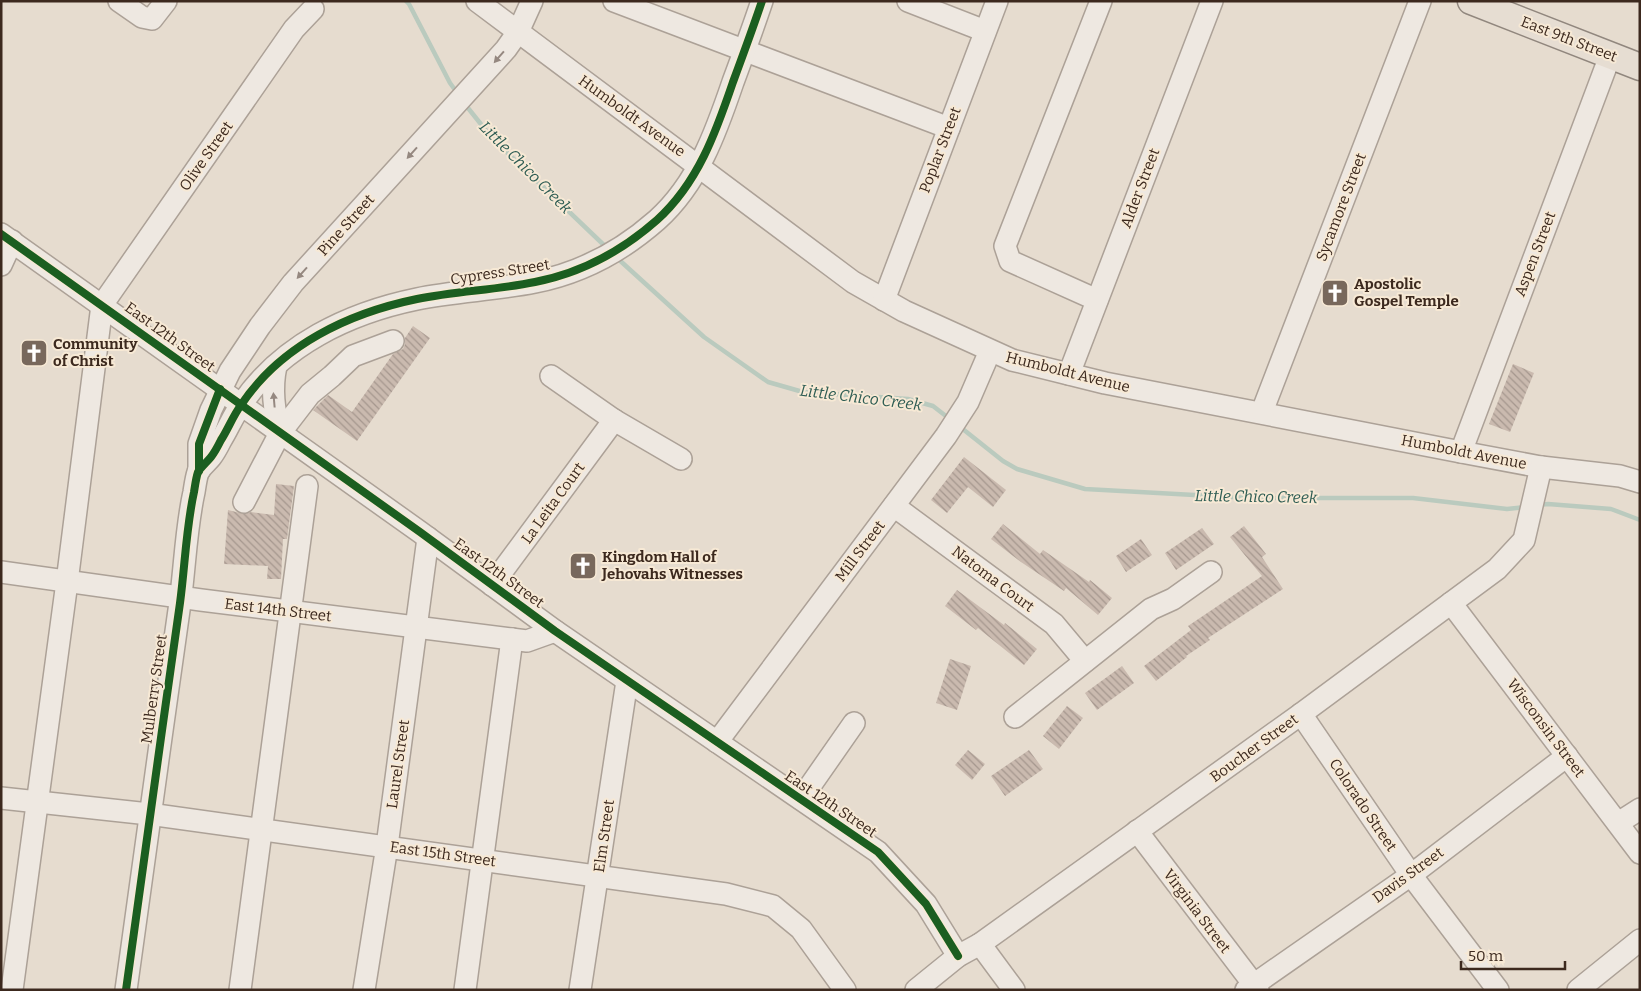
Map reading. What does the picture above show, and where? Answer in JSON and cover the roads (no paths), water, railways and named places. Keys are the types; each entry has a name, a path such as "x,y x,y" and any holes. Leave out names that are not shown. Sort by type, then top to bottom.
{"main road":[{"name":"East 9th Street","path":"1471,1 1640,67"}],"street":[{"path":"119,1 142,17 152,19 166,1"},
{"name":"Humboldt Avenue","path":"477,1 853,282 904,311 990,351 1012,360 1105,383 1541,467 1620,476 1640,482"},
{"name":"Pine Street","path":"198,471 199,444 220,389 260,326 293,283 506,49 518,32 532,1"},
{"path":"614,1 949,128"},
{"name":"Cypress Street","path":"241,405 276,366 304,343 356,315 380,307 420,298 537,282 563,275 590,265 613,253 659,219 682,193 713,139 762,1"},
{"path":"908,1 985,31"},
{"name":"Poplar Street","path":"884,300 997,1"},
{"path":"1097,300 1010,261 1005,246 1100,1"},
{"name":"Alder Street","path":"1068,374 1212,1"},
{"name":"Sycamore Street","path":"1263,413 1420,1"},
{"name":"Olive Street","path":"102,305 294,30 313,9"},
{"name":"Aspen Street","path":"1460,452 1610,56"},
{"path":"1,265 7,237"},
{"name":"East 12th Street","path":"7,237 555,631 878,852 926,904 958,956"},
{"path":"12,990 102,305"},
{"path":"244,502 280,433 310,394 353,356 393,341"},
{"name":"Mill Street","path":"717,742 946,436 968,402 990,351"},
{"path":"276,366 273,396 280,433"},
{"path":"551,376 614,420 681,459"},
{"path":"198,471 214,454 241,405"},
{"name":"La Leita Court","path":"492,585 614,420"},
{"name":"Boucher Street","path":"916,990 958,956 980,944 1137,832 1497,569 1524,540 1541,467"},
{"name":"Mulberry Street","path":"126,990 149,814 181,598 190,512 198,471"},
{"path":"240,990 307,486"},
{"name":"Natoma Court","path":"894,506 1054,624 1085,662"},
{"name":"Laurel Street","path":"364,990 387,846 428,538"},
{"name":"East 14th Street","path":"1,572 181,598 527,641 555,631"},
{"path":"1015,717 1151,609 1173,599 1211,572"},
{"name":"Wisconsin Street","path":"1451,603 1640,853"},
{"path":"465,990 512,639"},
{"name":"Elm Street","path":"580,990 627,681"},
{"name":"Colorado Street","path":"1301,714 1411,875 1498,990"},
{"path":"801,800 854,723"},
{"name":"Davis Street","path":"1253,988 1411,875 1567,756"},
{"name":"East 15th Street","path":"1,798 149,814 726,894 773,906 801,929 845,990"},
{"path":"1618,823 1640,809"},
{"name":"Virginia Street","path":"1137,832 1253,988"},
{"path":"1578,990 1640,940"},
{"path":"980,944 1014,990"}],"waterway":[{"name":"Little Chico Creek","path":"406,1 450,83 458,94"},
{"name":"Little Chico Creek","path":"464,103 492,138 607,248"},
{"name":"Little Chico Creek","path":"616,257 704,337 768,382 803,392 908,399 933,406 951,420"},
{"name":"Little Chico Creek","path":"959,426 1003,461 1017,469 1085,489 1249,498 1413,498 1507,509 1526,507"},
{"name":"Little Chico Creek","path":"1538,505 1548,504 1611,509 1640,520"}],"place":[{"name":"Apostolic Gospel Temple","path":"1335,293"},
{"name":"Community of Christ","path":"34,353"},
{"name":"Kingdom Hall of Jehovahs Witnesses","path":"583,566"}]}
